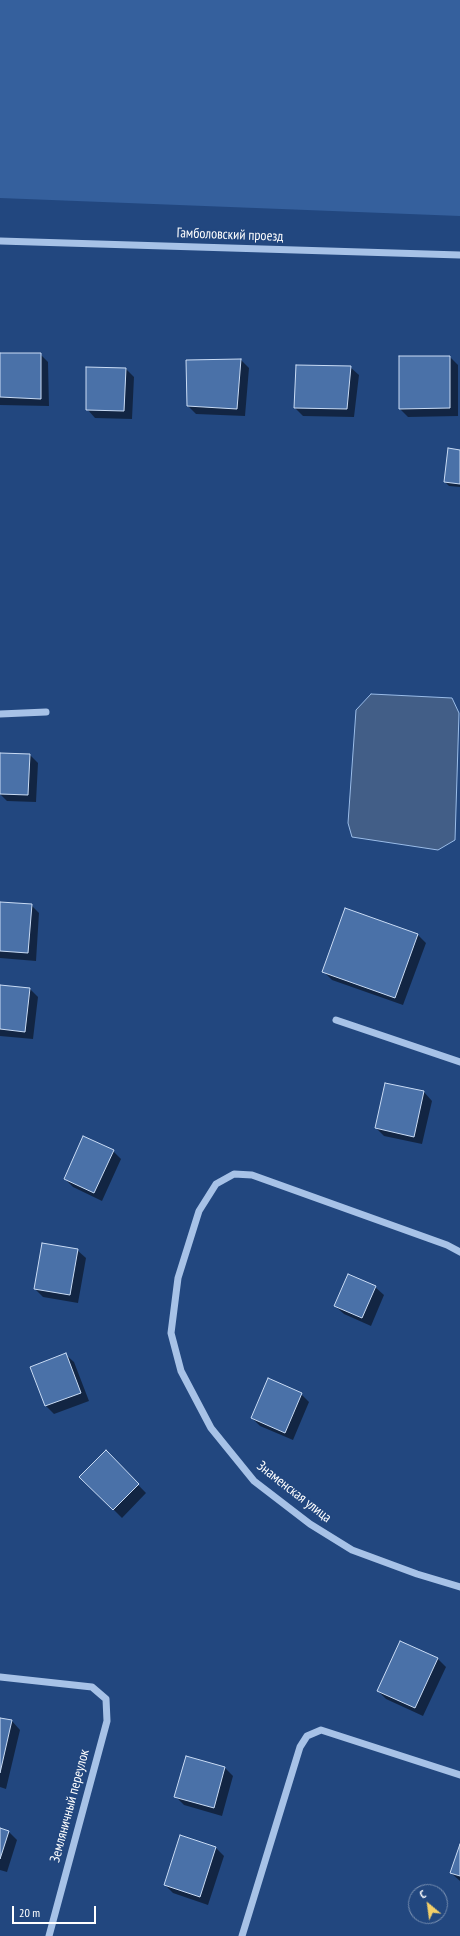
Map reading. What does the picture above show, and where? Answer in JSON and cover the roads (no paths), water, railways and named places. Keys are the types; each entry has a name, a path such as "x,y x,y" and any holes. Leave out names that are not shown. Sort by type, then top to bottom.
{"street":[{"name":"Гамболовский проезд","path":"0,241 460,255"},
{"path":"0,714 46,712"},
{"path":"336,1020 460,1062"},
{"name":"Знаменская улица","path":"460,1252 447,1245 252,1175 234,1174 216,1184 199,1211 178,1278 171,1333 181,1371 211,1428 254,1481 310,1524 352,1550 417,1574 460,1587"},
{"name":"Земляничный переулок","path":"0,1677 92,1687 106,1699 107,1721 49,1936"},
{"path":"242,1936 300,1747 307,1736 321,1730 460,1775"}]}
